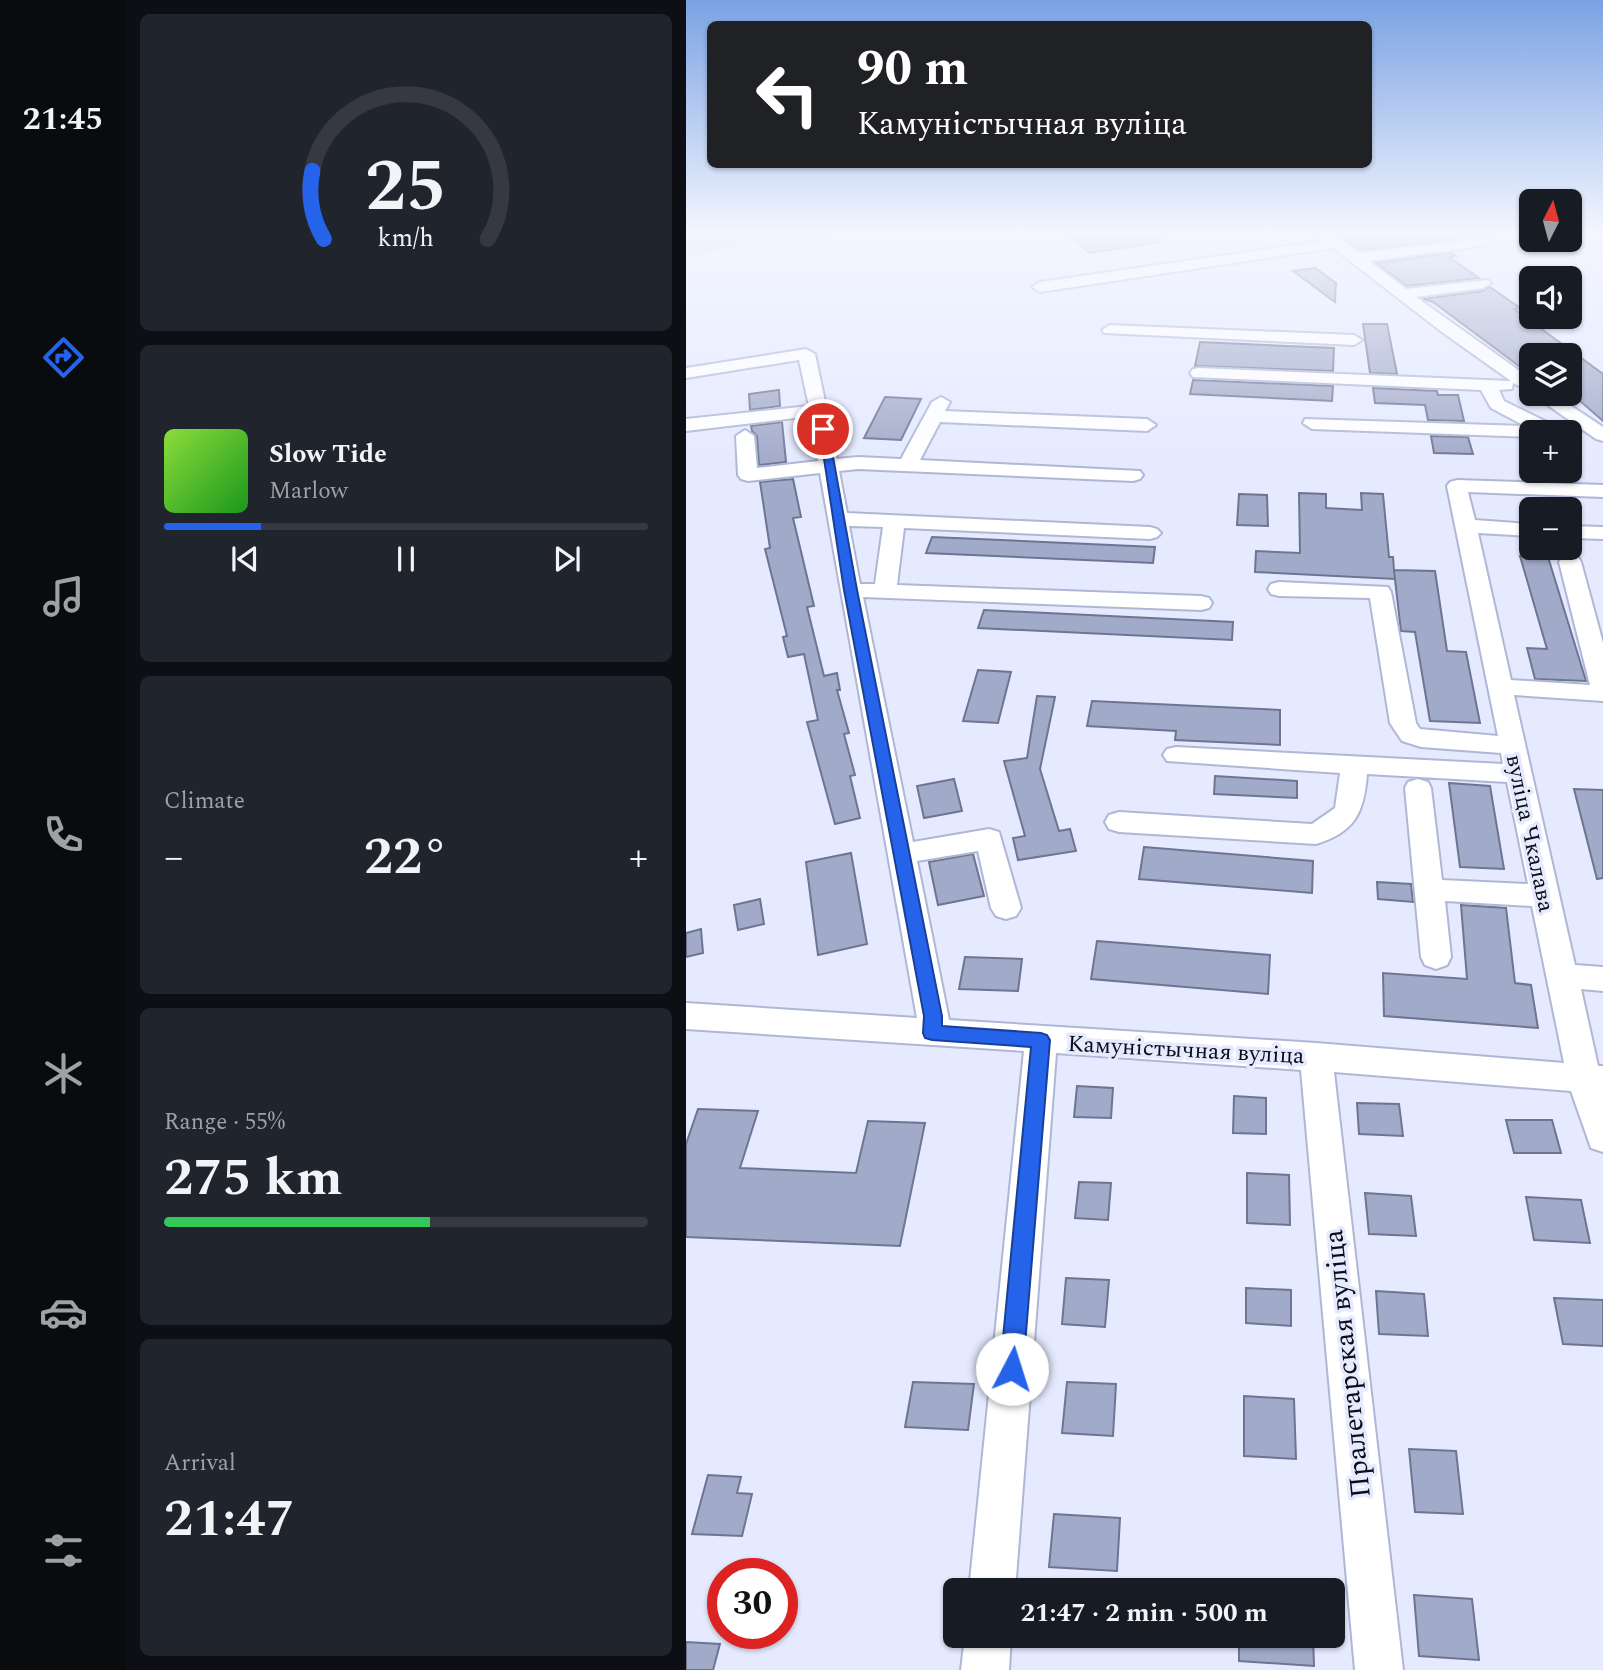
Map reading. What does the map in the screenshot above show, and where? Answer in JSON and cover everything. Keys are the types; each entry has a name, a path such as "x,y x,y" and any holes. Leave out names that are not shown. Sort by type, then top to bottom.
{"street":[{"path":"1424,310 1519,378"},
{"path":"1352,322 1356,360"},
{"path":"1110,330 1356,360 1488,385 1519,387"},
{"path":"686,373 806,354 830,466 850,590 933,1016 932,1033"},
{"path":"1199,373 1356,360"},
{"path":"1488,385 1497,404 1530,420"},
{"path":"1560,406 1601,433"},
{"path":"908,465 938,409 1147,425"},
{"path":"686,425 819,410"},
{"path":"1312,423 1519,431"},
{"path":"1582,433 1601,433"},
{"path":"745,436 748,475 858,463 1133,475"},
{"name":"вуліца Чкалава","path":"1603,491 1457,486 1545,896 1563,976 1593,1079 1603,1138"},
{"path":"838,519 1150,533"},
{"path":"885,591 894,522"},
{"path":"1464,526 1519,529"},
{"path":"1582,534 1602,536"},
{"path":"1499,687 1603,690 1570,562"},
{"path":"1279,589 1380,592 1403,723 1410,735 1421,739 1512,745"},
{"path":"850,590 1201,603"},
{"path":"1176,755 1518,774"},
{"path":"1119,822 1316,834 1339,823 1350,810 1354,765"},
{"path":"1418,788 1436,957"},
{"path":"902,854 989,839 1006,908"},
{"path":"1428,890 1545,896"},
{"path":"1563,976 1603,979"},
{"name":"Камуністычная вуліца","path":"686,1016 1315,1057 1593,1079"},
{"path":"993,1578 1041,1040"},
{"name":"Пралетарская вуліца","path":"1315,1057 1379,1670"},
{"path":"985,1670 987,1648"}],"building":[{"path":"1444,310 1515,310 1519,313 1519,329 1541,329 1561,343 1519,343 1519,366"},
{"path":"1363,324 1387,324 1397,374 1370,373"},
{"path":"1200,342 1334,348 1333,371 1195,366"},
{"path":"1582,359 1603,374 1603,421 1582,403"},
{"path":"1193,380 1333,386 1332,401 1190,394"},
{"path":"1373,388 1437,391 1438,395 1458,395 1464,421 1428,420 1425,405 1375,403"},
{"path":"779,390 780,406 750,410 749,394"},
{"path":"885,397 921,399 901,440 864,438"},
{"path":"782,422 786,462 759,465 757,436 751,426"},
{"path":"1431,436 1468,437 1473,454 1434,453"},
{"path":"793,479 801,517 793,518 814,606 807,607 824,676 837,673 840,690 837,690 849,733 844,734 855,775 850,776 860,818 835,824 807,722 818,720 804,654 788,657 783,637 787,636 765,549 770,548 760,482"},
{"path":"1299,493 1326,494 1326,508 1362,510 1361,493 1383,494 1389,557 1393,557 1394,570 1435,571 1447,651 1466,652 1480,723 1430,721 1415,632 1401,631 1395,579 1255,572 1256,551 1300,553"},
{"path":"1239,494 1267,495 1268,526 1237,525"},
{"path":"932,537 1155,547 1153,563 926,553"},
{"path":"1521,560 1549,560 1586,681 1535,679 1527,648 1547,649"},
{"path":"984,610 1233,622 1232,640 978,628"},
{"path":"978,670 1011,672 998,723 963,721"},
{"path":"1037,696 1055,697 1040,769 1059,831 1070,829 1076,851 1018,860 1013,838 1025,836 1004,761 1027,758"},
{"path":"1092,701 1280,710 1280,745 1175,740 1176,731 1087,726"},
{"path":"1215,776 1297,781 1297,798 1214,794"},
{"path":"954,779 962,811 924,818 917,786"},
{"path":"1449,783 1490,786 1504,869 1460,867"},
{"path":"1574,789 1603,790 1603,878 1597,879"},
{"path":"1144,847 1313,861 1312,893 1139,879"},
{"path":"851,853 867,944 818,955 806,862"},
{"path":"973,854 984,896 938,905 929,862"},
{"path":"1377,882 1411,884 1413,902 1378,899"},
{"path":"760,899 764,924 738,930 734,905"},
{"path":"1461,905 1506,908 1515,983 1531,985 1538,1028 1384,1016 1383,973 1467,979"},
{"path":"701,929 703,953 686,957 686,933"},
{"path":"1097,941 1270,955 1268,994 1091,979"},
{"path":"965,957 1022,959 1018,991 959,989"},
{"path":"1077,1086 1113,1088 1111,1118 1074,1117"},
{"path":"1234,1096 1266,1098 1266,1134 1233,1133"},
{"path":"1357,1103 1399,1104 1403,1136 1359,1134"},
{"path":"698,1109 758,1111 740,1168 856,1173 868,1121 925,1123 900,1246 686,1237 686,1144"},
{"path":"1506,1120 1552,1120 1561,1153 1514,1153"},
{"path":"1247,1173 1289,1175 1290,1225 1247,1223"},
{"path":"1079,1182 1111,1183 1108,1220 1075,1218"},
{"path":"1365,1193 1411,1196 1416,1236 1369,1234"},
{"path":"1526,1197 1581,1200 1590,1243 1534,1240"},
{"path":"1066,1278 1109,1280 1105,1327 1062,1324"},
{"path":"1246,1288 1291,1290 1291,1326 1246,1323"},
{"path":"1376,1291 1424,1294 1428,1336 1379,1334"},
{"path":"1554,1298 1603,1300 1603,1346 1563,1344"},
{"path":"913,1382 974,1384 968,1430 905,1427"},
{"path":"1067,1382 1116,1384 1113,1436 1062,1433"},
{"path":"1244,1396 1294,1399 1296,1459 1244,1456"},
{"path":"1409,1449 1456,1451 1463,1514 1415,1512"},
{"path":"708,1475 741,1477 737,1493 752,1494 742,1536 692,1534"},
{"path":"1054,1514 1120,1518 1117,1571 1049,1567"},
{"path":"1414,1595 1472,1599 1479,1660 1419,1656"},
{"path":"686,1642 707,1643 707,1649 719,1649 713,1670 686,1670"},
{"path":"1239,1648 1313,1648 1314,1666 1239,1661"}],"route":[{"path":"823,429 850,590 933,1016 932,1033 1041,1040 1012,1369"}]}
